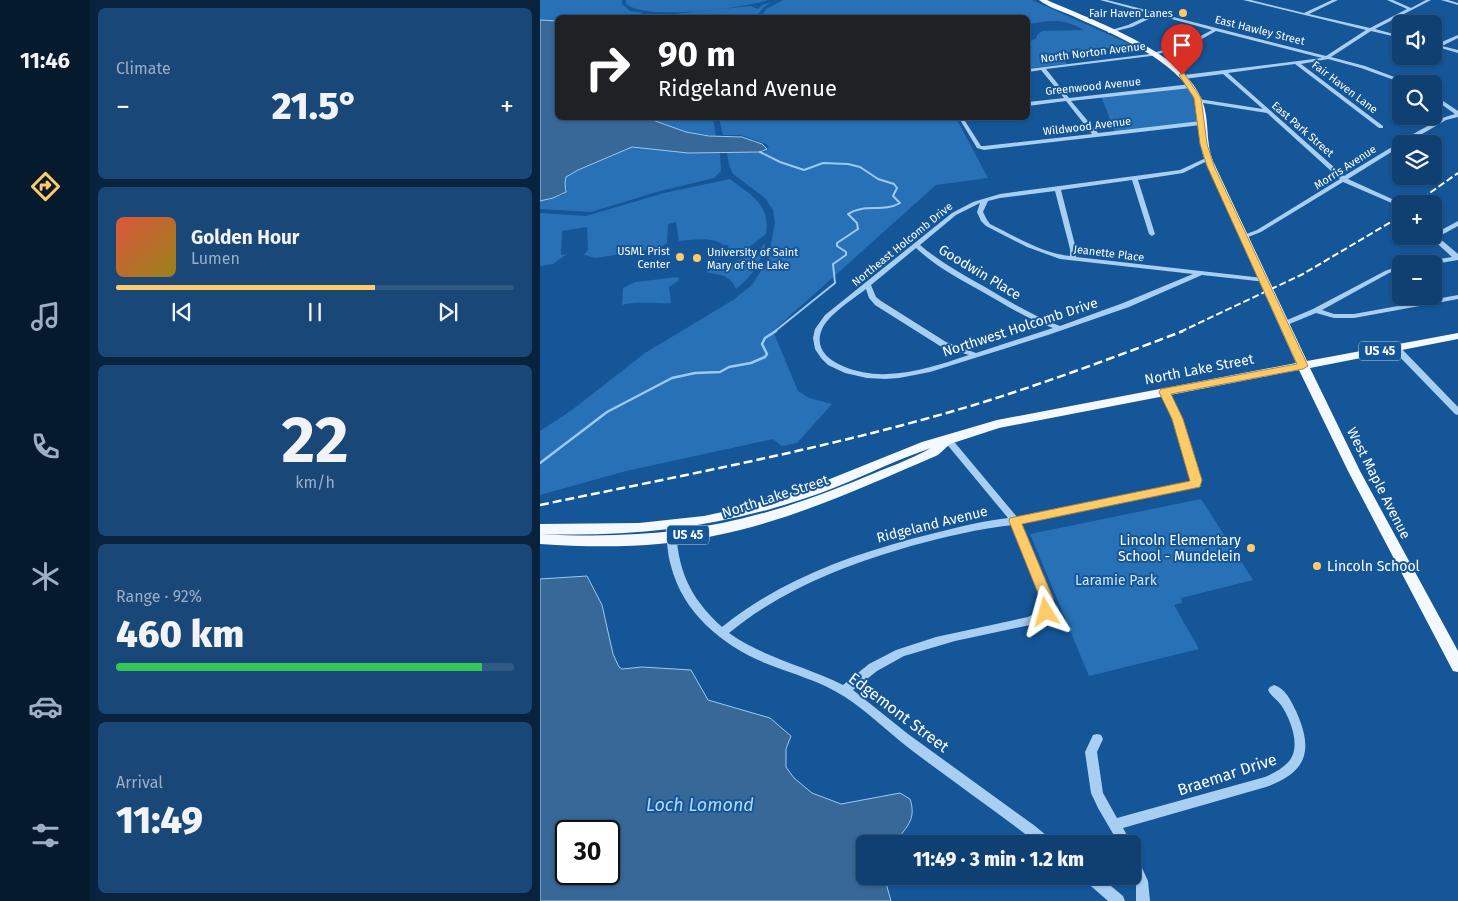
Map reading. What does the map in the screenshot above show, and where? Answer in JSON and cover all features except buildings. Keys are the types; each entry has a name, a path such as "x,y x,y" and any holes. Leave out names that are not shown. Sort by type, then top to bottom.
{"main road":[{"path":"1042,0 1154,54 1184,77 1199,101"},
{"name":"West Maple Avenue","path":"1199,101 1204,144 1208,159 1243,237 1357,477 1458,666"},
{"name":"North Lake Street","path":"540,539 603,542 670,532 740,526 810,504 934,452 948,440 1014,420 1458,336"},
{"name":"North Lake Street","path":"540,529 670,532"}],"street":[{"name":"East Hawley Street","path":"1102,0 1327,58 1392,77"},
{"path":"1245,0 1392,35"},
{"path":"1305,14 1336,0"},
{"path":"1389,0 1410,9"},
{"path":"1184,77 1297,64 1327,58 1370,30 1429,0"},
{"path":"1443,0 1458,4"},
{"path":"1110,32 1130,26 1156,14"},
{"name":"North Norton Avenue","path":"1030,70 1136,58 1186,45 1216,29"},
{"path":"1442,43 1458,36"},
{"path":"1442,48 1458,52"},
{"name":"Fair Haven Lane","path":"1297,64 1381,127"},
{"path":"1043,69 1096,135"},
{"name":"East Park Street","path":"1224,72 1351,184 1392,201"},
{"name":"Greenwood Avenue","path":"1030,104 1191,86"},
{"path":"1199,101 1269,112"},
{"path":"1442,103 1458,114"},
{"name":"Morris Avenue","path":"1243,237 1259,231 1444,119 1458,114"},
{"name":"Wildwood Avenue","path":"962,120 976,143 980,147 988,148 1202,123"},
{"name":"Northeast Holcomb Drive","path":"842,370 821,353 816,340 817,331 828,316 960,210 985,200 1057,188 1181,172 1208,159"},
{"path":"1134,178 1152,234"},
{"path":"1057,188 1071,240 1073,259"},
{"name":"Jeanette Place","path":"985,200 980,212 988,225 1039,251 1073,259 1263,280"},
{"path":"1442,233 1458,223"},
{"name":"Goodwin Place","path":"916,244 926,255 942,266 1035,320 1061,328"},
{"path":"1442,245 1458,258"},
{"path":"1442,261 1458,258"},
{"path":"1284,323 1316,312 1392,270"},
{"name":"Northwest Holcomb Drive","path":"842,370 856,374 887,377 912,373 1061,328 1153,294 1199,274"},
{"path":"867,284 873,298 878,303 943,344 976,355"},
{"path":"1316,312 1334,316 1354,316 1458,297"},
{"path":"1396,348 1458,412"},
{"name":"Ridgeland Avenue","path":"722,633 737,619 785,590 848,562 944,534 1002,521 1015,521 1196,484 1178,419 1165,392"},
{"path":"844,691 863,674 886,660 912,649 1030,620 1046,612 1048,606 1046,598 1015,521 948,440"},
{"name":"Edgemont Street","path":"670,532 673,563 686,595 700,613 722,633 756,655 844,691 904,738 1036,835"},
{"name":"Braemar Drive","path":"1115,824 1266,782 1282,776 1291,769 1298,760 1301,749 1300,737 1285,700 1274,690"},
{"path":"1097,739 1091,752 1097,793 1121,835"},
{"path":"1141,879 1143,901"},
{"path":"1099,885 1118,901"}],"green space":[{"path":"540,0 622,0 622,4 630,11 644,13 636,15 555,15 555,21 540,20"},
{"path":"626,0 768,0 717,9 653,12 637,9 626,4"},
{"path":"783,0 1032,0 1130,44 1086,52 1057,52 1067,64 1030,68 1030,50 1032,48 1030,41 1037,38 1037,35 1042,31 1084,30 1070,23 1057,21 1030,24 1030,15 762,15 766,9"},
{"path":"771,2 758,15 674,14 751,6 758,9 762,5"},
{"path":"1182,87 1195,95 1199,104 1201,120 1191,123 1115,132 1101,96"},
{"path":"653,120 713,120 716,136 686,132"},
{"path":"719,120 957,120 988,178 936,185 773,331 798,391 809,398 832,404 797,443 782,446 773,439 626,471 540,495 540,431 572,410 645,353 733,300 752,285 768,259 775,223 773,210 765,198 733,174 727,153 764,152 769,147 766,144 741,135 723,135"},
{"path":"632,147 688,153 720,152 721,171 714,178 660,191 591,212 540,209 540,201 563,195 567,189 566,177"},
{"path":"730,179 758,202 765,215 767,224 766,234 740,254 725,258 724,255 729,251 728,245 723,245 714,240 679,241 676,222 668,224 667,243 659,248 596,258 584,255 588,250 587,227 562,231 561,255 567,254 553,264 540,266 540,213 586,216 664,193"},
{"path":"764,243 765,246 758,264 746,280 736,289 731,280 705,272 744,258 757,257"},
{"path":"678,277 679,280 669,287 671,303 622,305 623,288 635,282"},
{"name":"Laramie Park","path":"1201,499 1253,580 1181,598 1182,603 1174,605 1199,649 1089,676 1030,534"}],"water":[{"path":"540,20 555,21 555,120 653,120 686,132 709,136 742,137 762,144 767,149 760,152 688,153 632,147 566,177 566,192 540,201"},
{"name":"Loch Lomond","path":"587,576 602,605 613,654 619,667 622,669 642,667 691,670 708,700 770,718 791,736 786,749 786,767 794,778 812,793 841,804 900,793 910,799 912,806 909,823 900,835 856,835 856,885 887,885 891,901 540,901 540,579"}],"waterway":[{"path":"760,152 780,162 804,170 823,163 848,164 860,167 878,179 894,184 897,188 893,196 900,203 894,206 861,209 848,214 857,223 858,229 837,243 837,246 846,252 846,255 833,264 835,283 774,332"},
{"path":"540,463 607,412 672,378 695,373 720,372 729,367 751,363 765,357 767,354 762,344 765,338 776,331"}],"railway":[{"path":"1427,195 1458,173"},
{"path":"1180,332 1303,274 1392,221"},
{"path":"540,505 821,446 877,432 1036,385 1183,331"}],"place":[{"name":"Fair Haven Lanes","path":"1183,13"},
{"name":"USML Prist Center","path":"680,257"},
{"name":"University of Saint Mary of the Lake","path":"697,258"},
{"name":"Lincoln Elementary School - Mundelein","path":"1251,548"},
{"name":"Lincoln School","path":"1317,566"}],"route":[{"path":"1046,612 1048,606 1046,598 1015,521 1196,484 1178,419 1165,392 1303,366 1210,166 1204,144 1198,98 1188,80 1182,75"}]}
